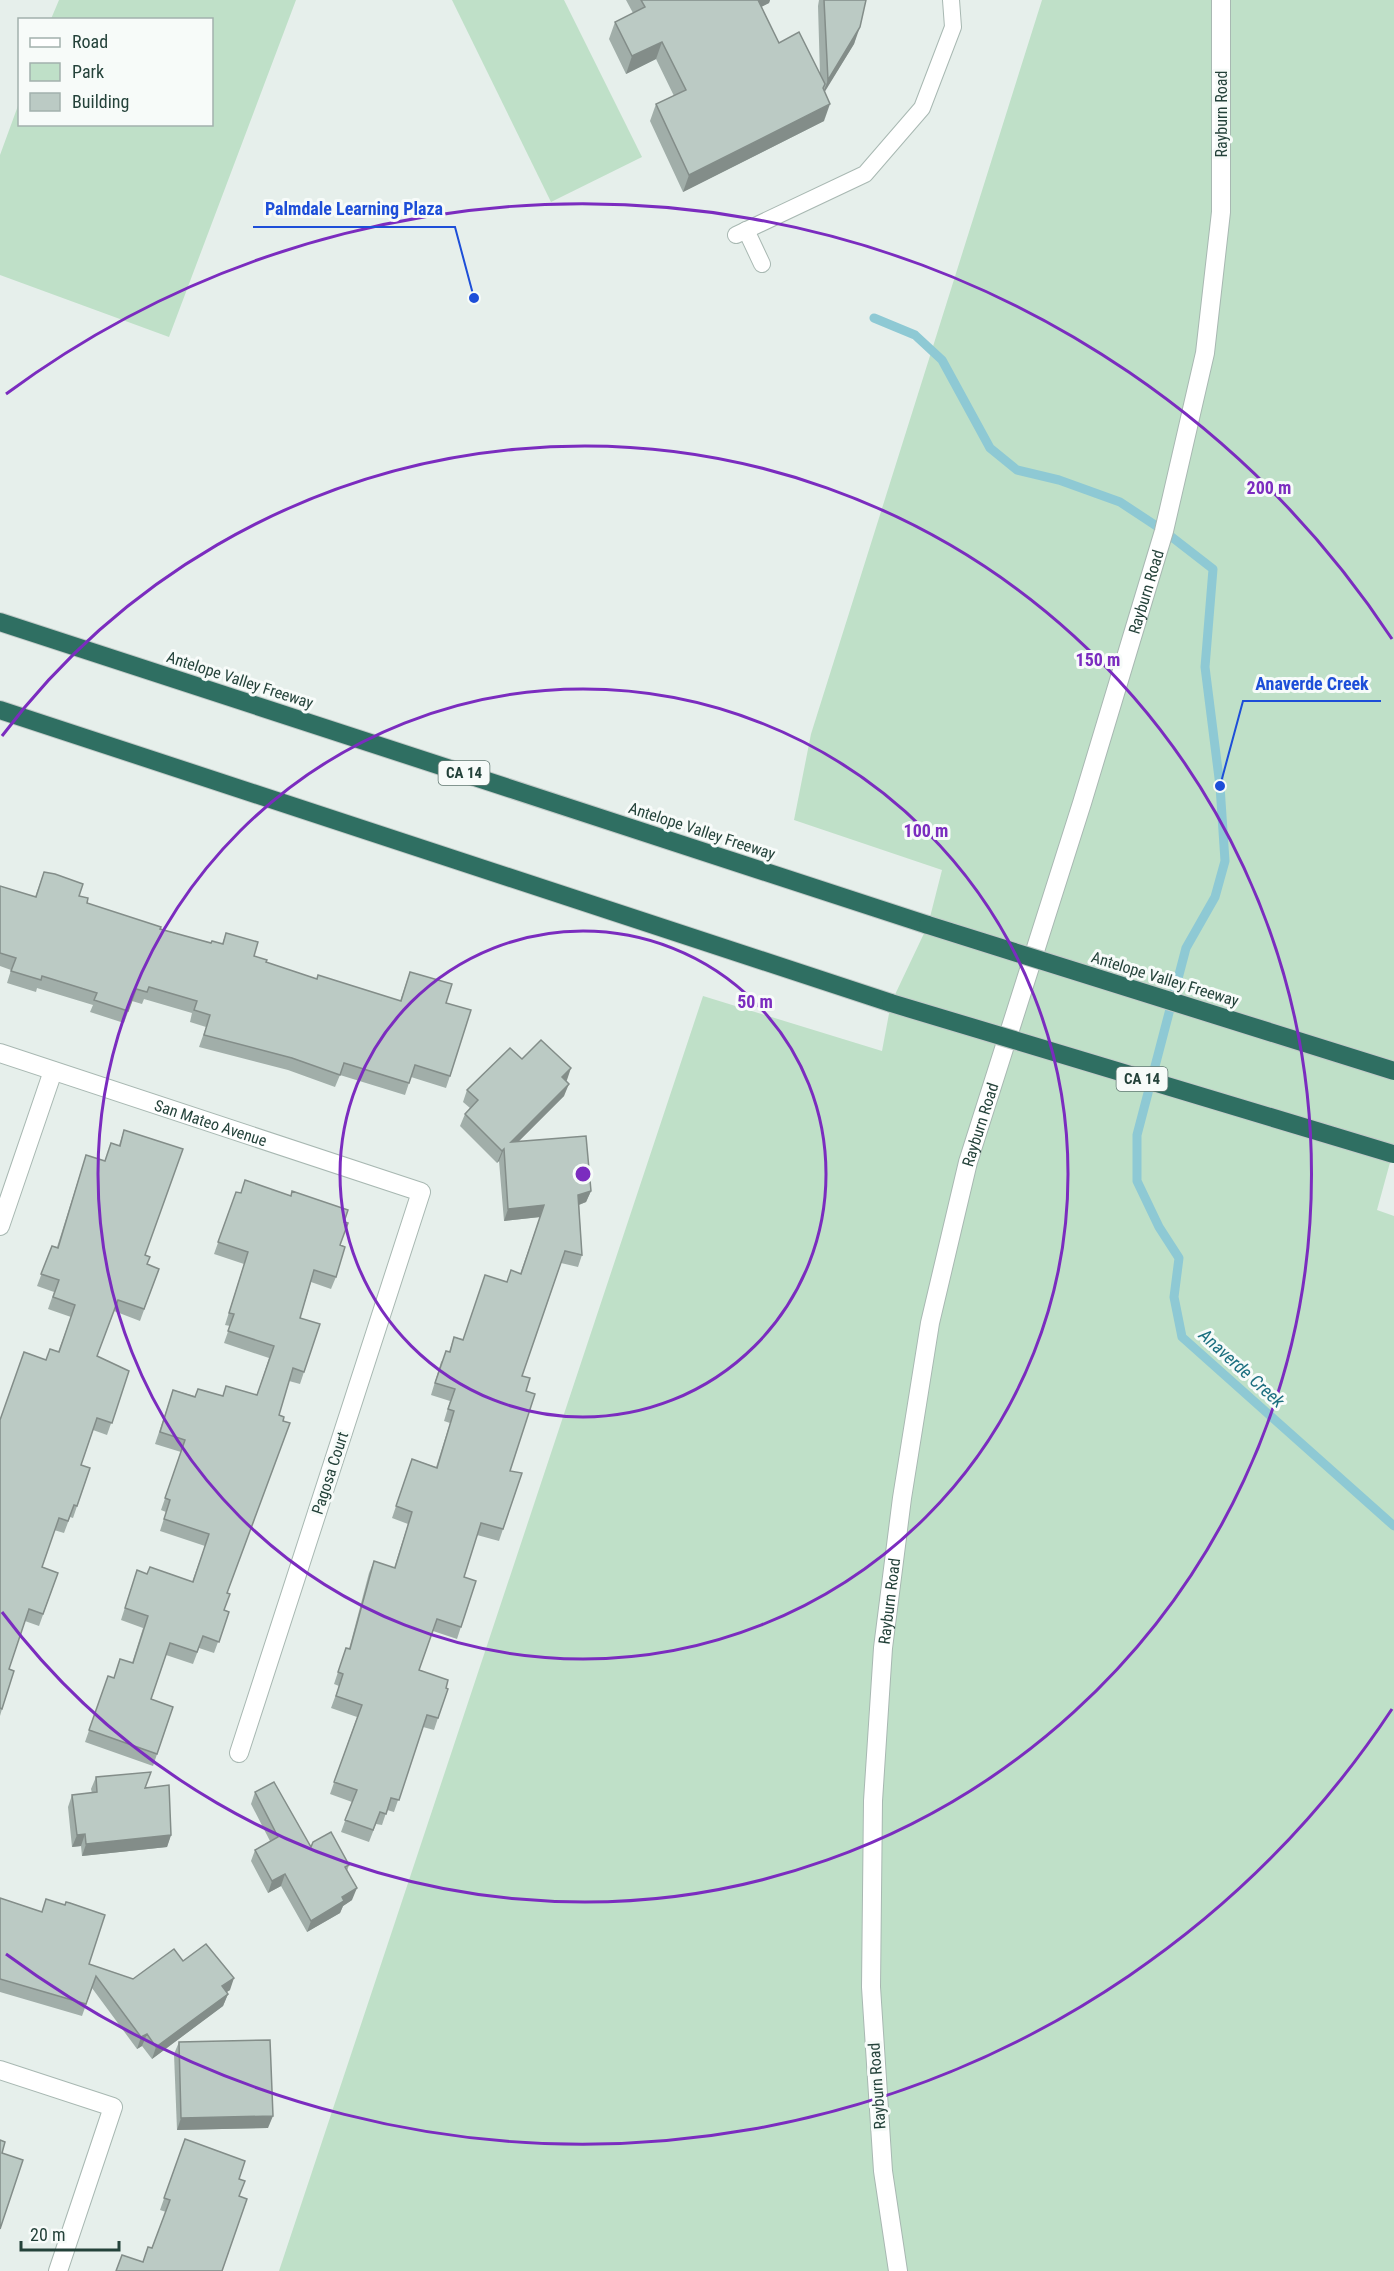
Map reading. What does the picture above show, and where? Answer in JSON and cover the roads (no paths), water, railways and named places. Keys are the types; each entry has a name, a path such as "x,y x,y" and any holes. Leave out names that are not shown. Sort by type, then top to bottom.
{"highway":[{"name":"Antelope Valley Freeway","path":"0,622 928,925 1394,1071"},
{"name":"CA 14","path":"0,710 891,1003 1393,1154"}],"street":[{"name":"Rayburn Road","path":"898,2271 883,2170 871,1987 873,1790 883,1648 902,1498 930,1323 968,1162 1082,803 1164,531 1205,353 1221,212 1221,0"},
{"name":"San Mateo Avenue","path":"0,1053 421,1192"},
{"path":"0,1226 53,1071"},
{"name":"Pagosa Court","path":"238,1753 421,1192"},
{"path":"0,2070 113,2107 58,2271"}],"lane":[{"path":"762,264 741,233 865,174 922,108 953,27 951,0"}],"waterway":[{"name":"Anaverde Creek","path":"874,318 915,335 942,360 990,448 1017,470 1059,480 1120,502 1164,531 1213,569 1205,667 1220,786 1225,861 1215,897 1186,948 1137,1135 1137,1181 1159,1227 1179,1258 1174,1297 1182,1337 1394,1526"}],"place":[{"name":"Palmdale Learning Plaza","path":"474,298"},
{"name":"Anaverde Creek","path":"1220,786"}]}
